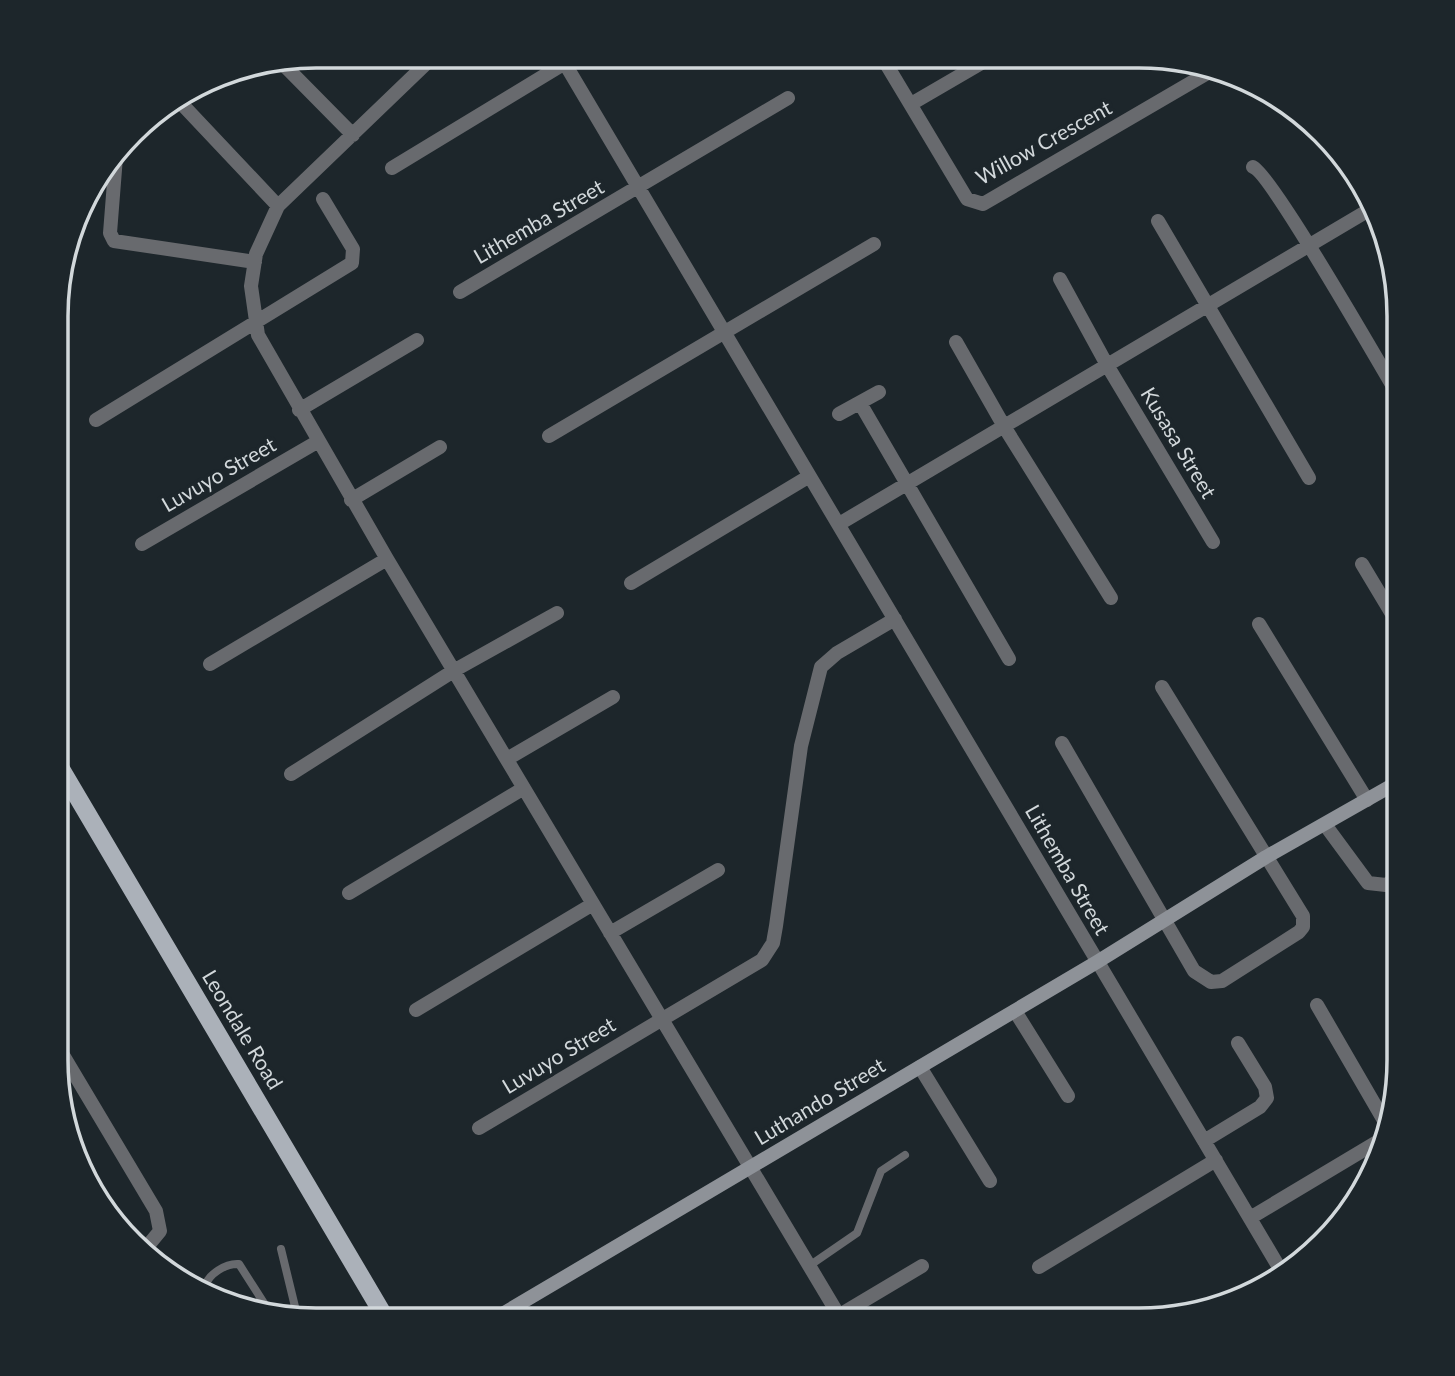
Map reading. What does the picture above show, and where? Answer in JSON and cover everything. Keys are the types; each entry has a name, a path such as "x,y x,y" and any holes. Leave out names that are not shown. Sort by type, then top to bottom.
{"main road":[{"name":"Leondale Road","path":"69,782 380,1308"}],"street":[{"path":"417,68 353,135 278,206 261,239 255,262 251,286 254,321 265,352 317,442 832,1307"},
{"name":"Lithemba Street","path":"392,169 550,68"},
{"name":"Lithemba Street","path":"568,68 1278,1265"},
{"name":"Willow Crescent","path":"889,69 967,199 983,204 1201,77"},
{"path":"911,104 971,69"},
{"path":"289,70 353,135"},
{"name":"Lithemba Street","path":"460,292 788,98"},
{"path":"184,106 278,206"},
{"path":"1253,167 1262,173 1386,375"},
{"path":"115,171 110,233 114,242 255,262"},
{"path":"96,420 352,263 353,248 323,200"},
{"path":"839,524 1364,213"},
{"path":"1158,221 1309,478"},
{"path":"549,436 874,244"},
{"name":"Kusasa Street","path":"1060,279 1107,365 1213,542"},
{"path":"299,410 417,340"},
{"path":"957,342 1005,428 1111,598"},
{"path":"839,414 879,392"},
{"path":"860,403 1009,659"},
{"name":"Luvuyo Street","path":"142,544 317,442"},
{"path":"351,500 440,447"},
{"path":"631,583 808,477"},
{"path":"210,664 387,559"},
{"path":"1362,565 1386,605"},
{"path":"291,774 455,670 557,612"},
{"name":"Luvuyo Street","path":"479,1128 762,960 773,943 801,746 821,667 837,653 895,619"},
{"path":"1259,624 1367,800"},
{"path":"1062,743 1195,971 1211,982 1222,981 1285,943 1303,927 1303,916 1162,687"},
{"path":"507,759 613,697"},
{"path":"349,893 524,788"},
{"name":"Luthando Street","path":"514,1308 1166,921 1266,857 1387,789"},
{"path":"1326,825 1368,883 1387,885"},
{"path":"610,933 718,870"},
{"path":"416,1010 593,904"},
{"path":"1317,1005 1380,1114"},
{"path":"1015,1011 1068,1096"},
{"path":"1204,1141 1260,1107 1267,1098 1265,1087 1238,1044"},
{"path":"69,1065 156,1211 160,1231 150,1243"},
{"path":"920,1067 990,1181"},
{"path":"1250,1218 1372,1145"},
{"path":"1039,1267 1216,1160"},
{"path":"855,1307 922,1266"}],"lane":[{"path":"809,1266 857,1233 881,1171 905,1155"},
{"path":"281,1249 295,1307"},
{"path":"207,1282 208,1277 232,1263 239,1264 263,1302"}]}
